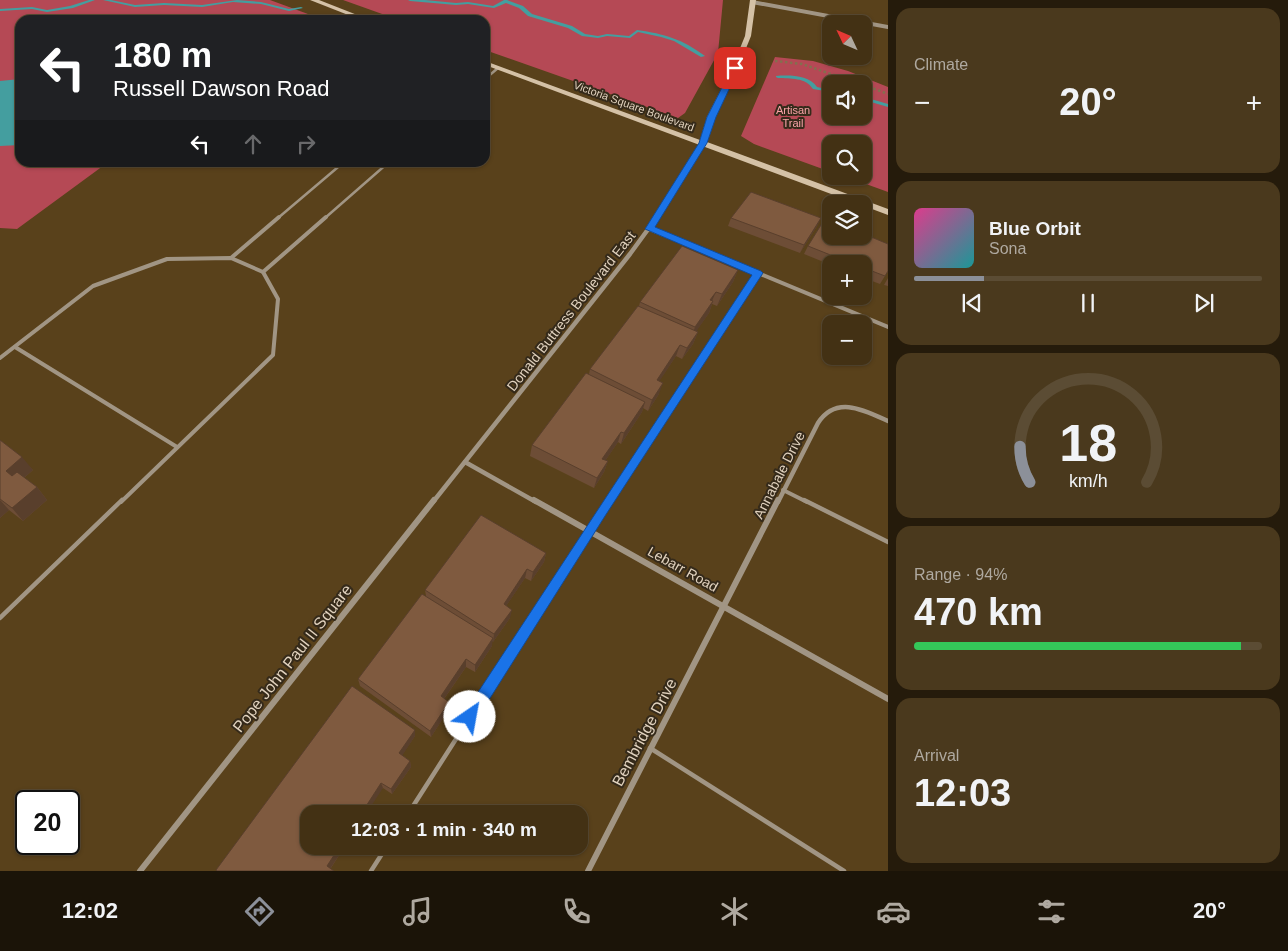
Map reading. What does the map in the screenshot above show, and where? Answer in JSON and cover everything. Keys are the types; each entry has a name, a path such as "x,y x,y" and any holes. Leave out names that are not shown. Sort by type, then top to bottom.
{"street":[{"path":"313,0 354,15"},
{"path":"703,143 712,117 748,36 752,1 888,27"},
{"name":"Victoria Square Boulevard","path":"490,65 888,212"},
{"name":"Donald Buttress Boulevard East","path":"465,462 650,229 703,143"},
{"name":"Annabale Drive","path":"724,607 818,423 827,411 842,407 861,410 888,421"},
{"name":"Lebarr Road","path":"465,462 888,699"},
{"name":"Pope John Paul II Square","path":"140,871 465,462"},
{"name":"Bembridge Drive","path":"588,871 724,607"}],"lane":[{"path":"490,75 498,68"},
{"path":"231,258 338,167"},
{"path":"263,272 383,167"},
{"path":"650,229 888,327"},
{"path":"0,358 94,286 167,259 231,258 263,272 278,299 273,354 0,618"},
{"path":"414,805 589,531 758,273"},
{"path":"15,346 177,447"},
{"path":"783,490 888,542"},
{"path":"650,748 844,871"},
{"path":"371,871 381,855"}],"path":[{"path":"775,61 802,64 834,75"},
{"path":"872,88 888,94"}],"green space":[{"path":"0,0 270,0 308,14 15,15 15,167 102,167 17,229 0,228"},
{"path":"343,0 723,0 718,53 685,113 678,118 490,52 490,15 385,15"},
{"name":"Artisan Trail","path":"775,57 813,61 858,75 822,75 822,125 872,125 872,81 888,87 888,192 869,185 872,185 872,135 822,135 822,169 754,144 741,136"}],"water":[{"path":"15,80 15,145 0,146 0,81"}],"building":[{"path":"751,192 821,218 804,245 731,218"},
{"path":"822,223 822,245 872,245 872,237 888,244 888,271 885,276 872,271 872,255 830,255 808,246"},
{"path":"682,246 738,270 722,294 716,292 710,300 713,301 695,327 640,302"},
{"path":"638,306 698,332 687,348 680,345 657,380 663,383 652,400 590,369"},
{"path":"586,373 645,402 624,433 621,432 602,459 608,461 597,478 532,445"},
{"path":"0,440 22,457 6,471 12,476 17,472 37,487 12,508 0,499"},
{"path":"481,515 546,553 533,572 527,569 504,604 512,610 494,634 425,590"},
{"path":"422,594 493,638 475,665 466,659 441,696 449,702 430,731 358,679"},
{"path":"352,686 415,730 399,753 410,761 391,789 381,783 367,805 300,805 300,855 334,855 327,866 334,871 216,870"}],"waterway":[{"path":"0,10 32,8 47,11 71,7 93,0"},
{"path":"105,0 135,6 164,4 202,6 233,1 261,3 289,10 301,8"},
{"path":"410,0 456,4 468,3 494,7 506,1 521,7 530,15 570,27 584,35 630,37 637,31 661,35 683,43 703,56"},
{"path":"778,77 803,79 811,82 815,88 822,89"},
{"path":"872,101 888,106"}],"route":[{"path":"470,717 758,273 650,229 703,143 712,117 735,68"}]}
